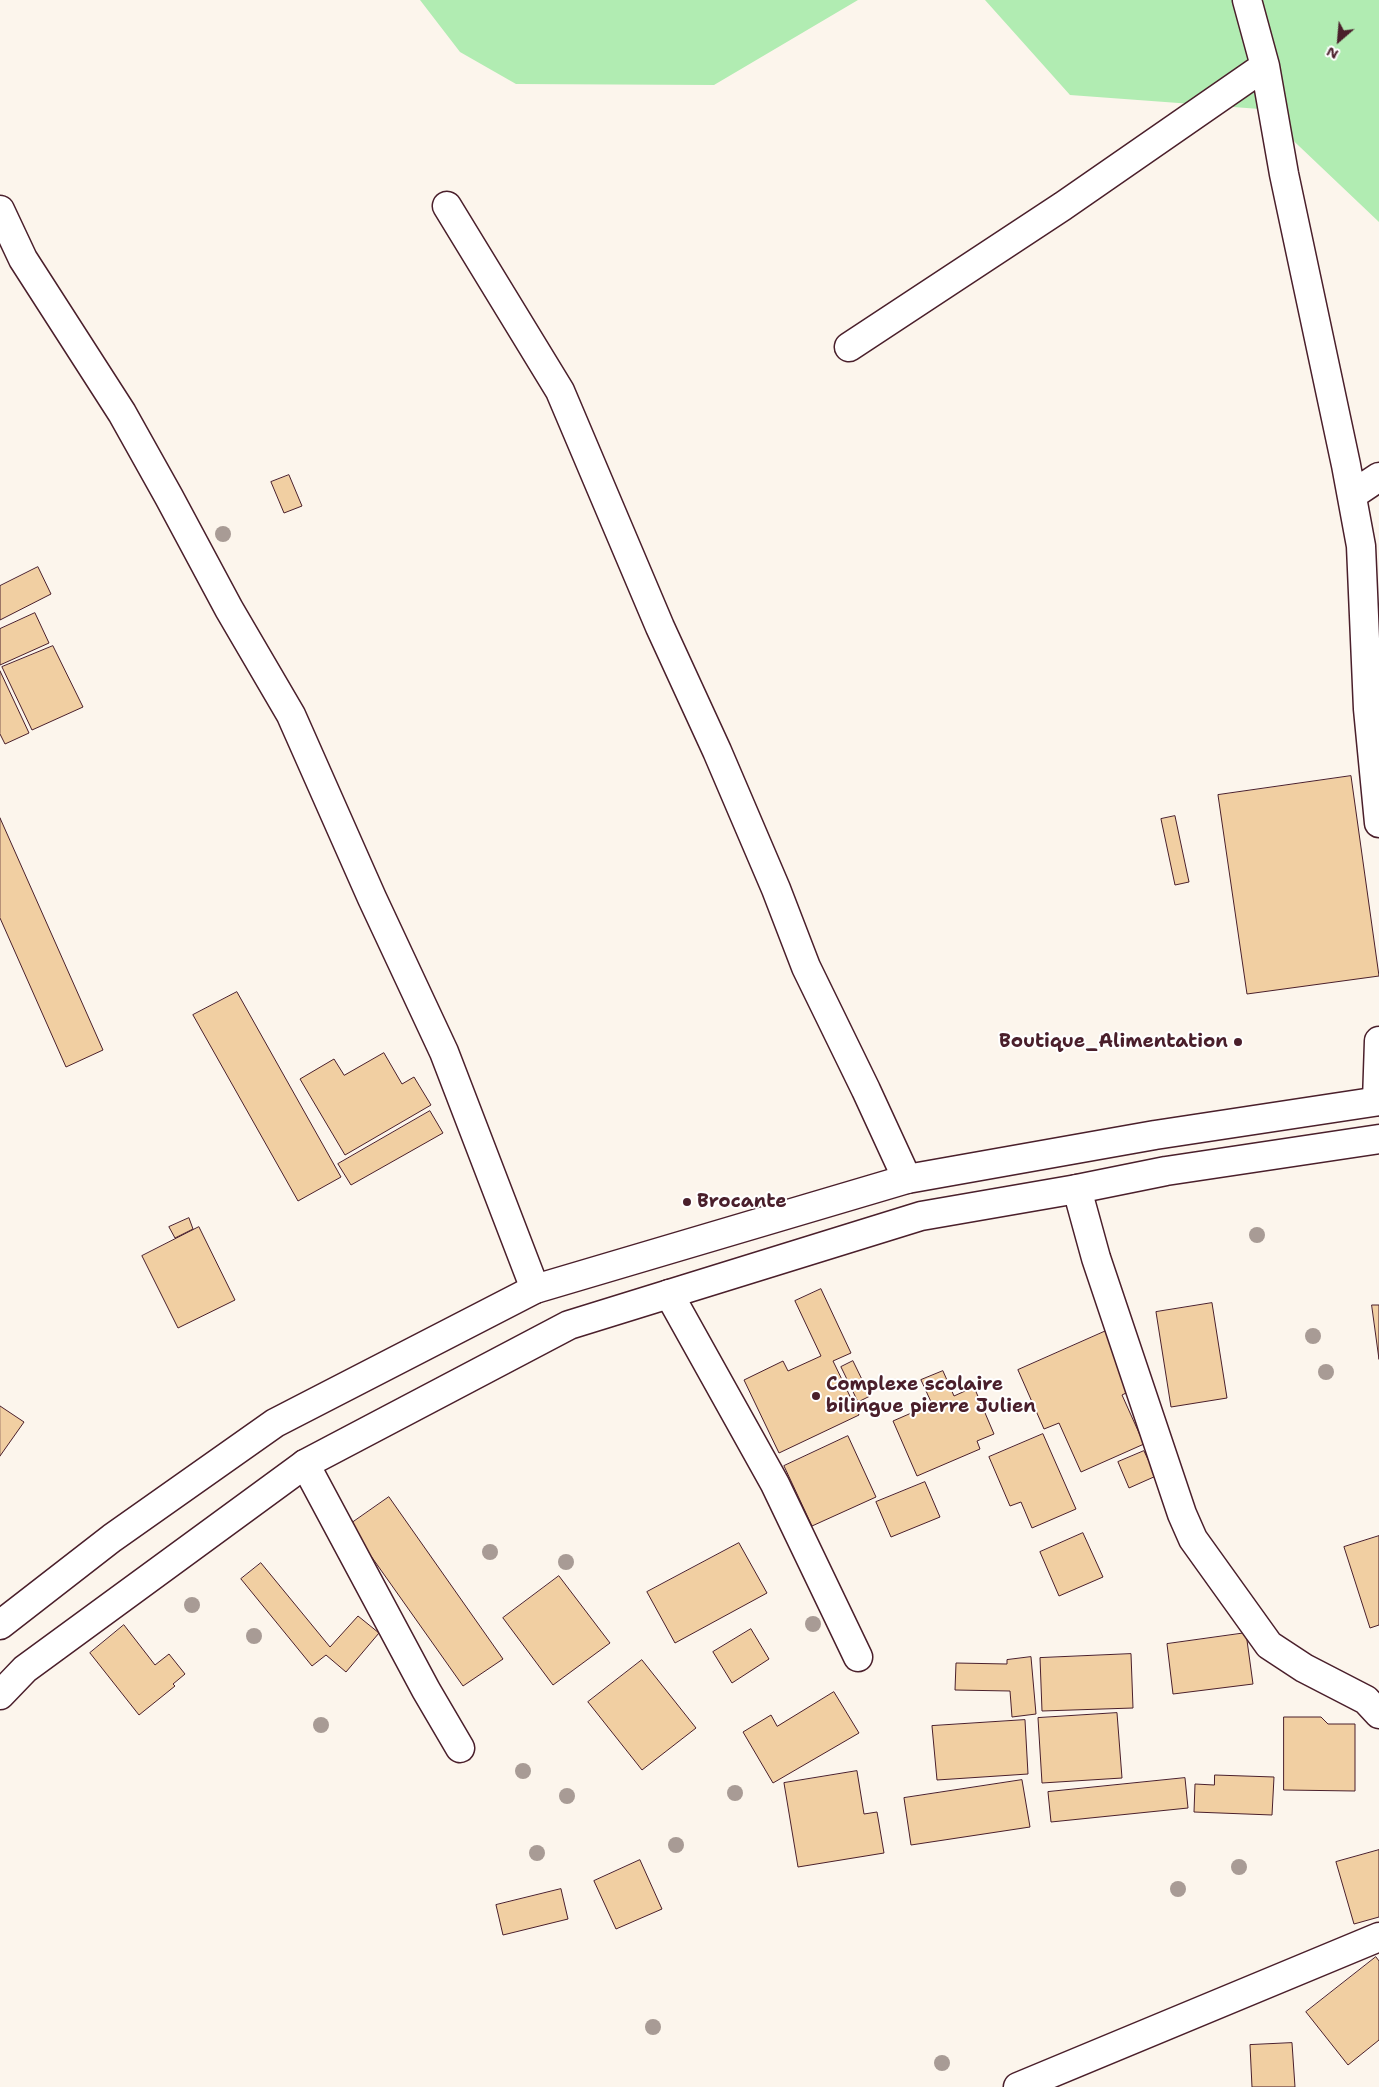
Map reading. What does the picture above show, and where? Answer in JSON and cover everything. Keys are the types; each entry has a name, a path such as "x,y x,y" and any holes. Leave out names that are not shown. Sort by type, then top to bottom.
{"street":[{"path":"1252,2 1284,174 1352,495 1361,546 1368,709 1379,823"},
{"path":"849,347 1063,206 1265,66"},
{"path":"447,206 560,391 660,627 776,889 806,967 907,1179"},
{"path":"0,210 23,259 122,414 169,496 229,609 291,715 372,898 444,1052 535,1289"},
{"path":"1352,495 1379,477"},
{"path":"0,1625 112,1538 276,1423 535,1289 907,1179 1155,1135 1378,1101 1379,1041"},
{"path":"0,1695 25,1669 304,1464 569,1325 921,1216 1077,1189 1166,1171 1379,1139"},
{"path":"1077,1189 1096,1258 1182,1514 1194,1540 1269,1645 1304,1668 1366,1700 1379,1714"},
{"path":"669,1294 776,1484 858,1657"},
{"path":"304,1464 426,1690 460,1748"},
{"path":"1018,2087 1379,1937"}],"green space":[{"path":"420,0 858,0 714,85 516,84 460,52"},
{"path":"985,0 1379,0 1379,222 1260,109 1070,95"}],"building":[{"path":"289,475 302,506 284,513 271,482"},
{"path":"38,567 51,594 0,620 0,586"},
{"path":"35,613 49,643 0,665 0,629"},
{"path":"53,646 83,707 32,730 2,667"},
{"path":"0,671 29,733 5,744 0,734"},
{"path":"1351,776 1379,976 1247,994 1218,795"},
{"path":"1175,816 1189,882 1175,885 1161,819"},
{"path":"0,818 103,1050 66,1067 0,918"},
{"path":"237,992 341,1177 298,1201 193,1015"},
{"path":"384,1053 402,1084 414,1077 431,1105 345,1155 300,1079 334,1059 344,1075"},
{"path":"430,1111 443,1133 351,1185 338,1164"},
{"path":"189,1218 193,1229 175,1238 169,1227"},
{"path":"199,1227 235,1300 178,1328 142,1256"},
{"path":"821,1289 851,1353 833,1361 859,1415 779,1453 744,1380 783,1361 788,1371 821,1356 795,1301"},
{"path":"1212,1303 1227,1398 1171,1407 1156,1312"},
{"path":"1372,1305 1379,1305 1379,1359"},
{"path":"1106,1331 1132,1390 1122,1395 1144,1444 1081,1472 1059,1423 1044,1429 1018,1370"},
{"path":"853,1361 870,1396 858,1402 841,1367"},
{"path":"943,1371 954,1396 974,1387 994,1434 977,1441 980,1449 917,1476 893,1421 932,1404 921,1380"},
{"path":"0,1406 24,1422 0,1456"},
{"path":"1043,1434 1076,1509 1032,1528 1021,1502 1010,1506 989,1457"},
{"path":"848,1436 876,1497 812,1526 784,1466"},
{"path":"1144,1451 1156,1476 1129,1488 1118,1462"},
{"path":"925,1482 940,1517 891,1537 876,1502"},
{"path":"389,1497 503,1659 463,1686 349,1525"},
{"path":"1083,1533 1103,1577 1059,1596 1040,1552"},
{"path":"1379,1536 1379,1625 1370,1628 1344,1547"},
{"path":"739,1543 767,1593 675,1643 647,1592"},
{"path":"261,1563 330,1647 358,1616 379,1633 346,1672 326,1655 312,1666 241,1579"},
{"path":"559,1576 610,1643 553,1685 503,1618"},
{"path":"124,1625 155,1665 169,1654 185,1674 173,1684 175,1686 139,1715 90,1653"},
{"path":"751,1629 769,1659 732,1683 713,1652"},
{"path":"1246,1633 1253,1684 1173,1694 1167,1644"},
{"path":"1131,1654 1133,1708 1042,1711 1040,1658"},
{"path":"1031,1657 1036,1714 1012,1717 1010,1691 955,1690 956,1663 1007,1664 1007,1660"},
{"path":"642,1660 696,1728 642,1770 588,1702"},
{"path":"834,1692 859,1733 773,1783 743,1732 771,1715 777,1726"},
{"path":"1117,1713 1122,1778 1042,1783 1038,1718"},
{"path":"1284,1717 1321,1717 1328,1724 1355,1724 1355,1791 1284,1790"},
{"path":"1025,1720 1028,1774 937,1780 932,1726"},
{"path":"857,1771 864,1814 877,1812 884,1853 798,1867 784,1783"},
{"path":"1215,1775 1274,1777 1272,1815 1194,1812 1195,1784 1214,1785"},
{"path":"1185,1778 1188,1808 1051,1822 1048,1792"},
{"path":"1022,1780 1030,1827 911,1845 904,1798"},
{"path":"1379,1850 1379,1917 1354,1924 1336,1862"},
{"path":"640,1860 662,1909 616,1929 594,1881"},
{"path":"561,1889 568,1919 503,1935 496,1905"},
{"path":"1376,1957 1379,1961 1379,2040 1348,2065 1306,2012"},
{"path":"1292,2043 1295,2087 1252,2087 1250,2045"}],"place":[{"name":"Boutique_Alimentation","path":"1238,1042"},
{"name":"Brocante","path":"687,1202"},
{"name":"Complexe scolaire bilingue pierre Julien","path":"816,1396"}]}
